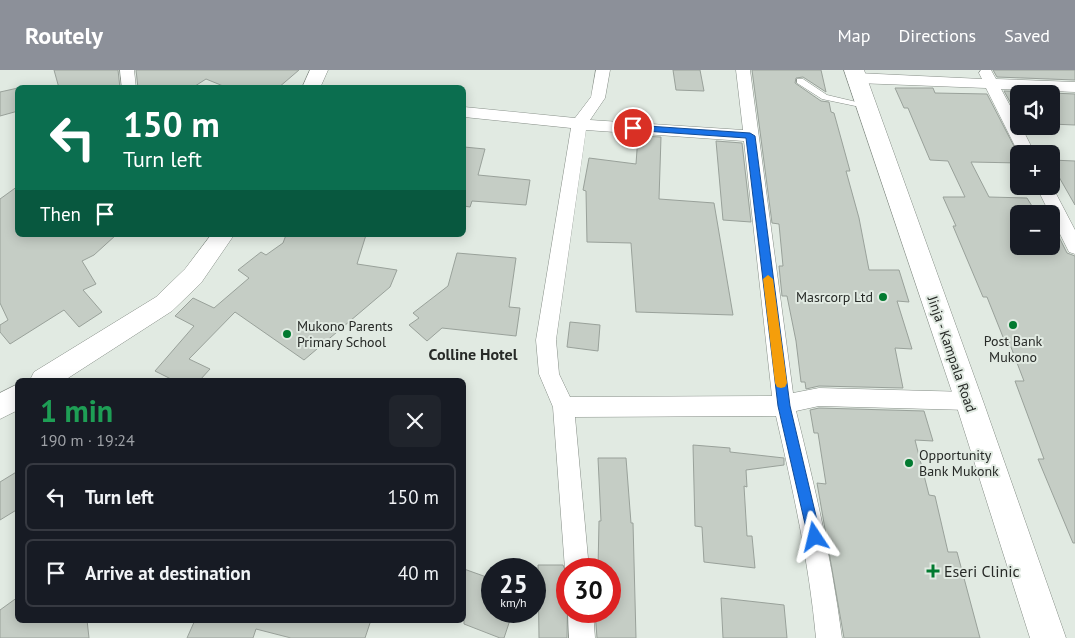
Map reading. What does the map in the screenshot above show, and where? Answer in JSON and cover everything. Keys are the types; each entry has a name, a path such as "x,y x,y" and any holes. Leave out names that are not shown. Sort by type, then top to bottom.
{"highway":[{"name":"Jinja - Kampala Road","path":"855,74 969,401 1048,638"}],"street":[{"path":"127,70 129,85"},
{"path":"312,85 319,70"},
{"path":"576,558 564,407 549,374 546,340 579,124 598,98 602,70"},
{"path":"743,70 784,406 812,518 829,638"},
{"path":"855,74 987,77 1075,87"},
{"path":"987,77 1022,145"},
{"path":"466,112 579,124 750,136"},
{"path":"1049,195 1075,247"},
{"path":"46,378 164,304 193,276 222,237"},
{"path":"0,407 15,398"},
{"path":"564,407 784,406 804,399 819,398 969,401"},
{"path":"581,623 582,638"}],"lane":[{"path":"800,81 825,98 865,106"}],"building":[{"path":"54,70 118,70 120,85 58,85"},
{"path":"136,70 299,70 282,85 221,85 206,79 197,85 138,85"},
{"path":"673,70 700,70 704,91 676,90"},
{"path":"752,70 821,70 826,92 803,77 796,78 795,83 821,101 829,102 831,112 834,113 850,171 846,171 859,218 869,270 899,270 909,302 897,301 912,349 895,348 903,388 819,386 806,389 805,382 801,382 796,341 787,296 782,296 779,266 783,266 779,224 772,223"},
{"path":"993,70 1075,70 1075,80 997,77"},
{"path":"895,88 933,88 935,93 987,94 1013,145 1010,145 1010,163 971,162 989,197 1027,198 1031,205 1010,205 1010,255 1060,255 1060,239 1067,253 1075,256 1075,543 1073,543 1038,459 1044,459 1015,381 1024,381 1009,342 1005,342 987,297 983,297 943,197 965,197 948,161 930,160 908,108 904,108"},
{"path":"15,89 15,112 0,116 0,92"},
{"path":"1004,91 1010,91 1010,102"},
{"path":"1060,93 1075,94 1075,125 1060,124"},
{"path":"638,136 661,137 659,199 714,203 733,315 636,312 631,243 587,242 586,191 583,190 589,158 636,164"},
{"path":"716,141 742,143 751,222 723,220"},
{"path":"466,147 485,149 478,175 530,180 526,205 472,201 470,207 466,206"},
{"path":"1060,160 1075,161 1075,205 1060,179"},
{"path":"15,188 15,237 114,237 94,255 82,261 96,284 83,290 102,312 79,327 64,310 10,344 0,332 0,325 8,320 0,303 0,199"},
{"path":"285,237 365,237 357,264 397,270 390,287 304,360 235,312 189,359 210,369 202,378 169,378 155,371 194,326 175,316 193,298 214,308 249,278 238,270 261,252 266,255 283,243"},
{"path":"457,253 516,258 509,307 520,308 516,336 442,328 427,341 409,325 419,318 413,313 448,286"},
{"path":"570,322 600,325 598,351 567,347"},
{"path":"819,408 924,411 933,441 915,440 929,495 935,496 948,552 957,552 980,638 844,638 817,483 826,484 818,433 814,433 810,410"},
{"path":"693,445 730,448 730,452 784,458 784,465 746,470 747,487 744,486 747,536 752,536 755,568 704,562 702,527 695,526"},
{"path":"598,458 626,458 631,523 633,523 636,638 597,638 596,623 621,623 621,558 598,558 599,521 601,521"},
{"path":"15,473 15,511 0,520 0,482"},
{"path":"546,565 556,565 556,623 567,623 567,638 539,638 539,623 546,623"},
{"path":"466,570 481,575 481,623 509,623 504,638 464,624 466,623"},
{"path":"721,598 784,605 787,638 723,638"},
{"path":"15,599 15,623 87,623 89,638 0,638 0,610"},
{"path":"194,623 370,623 365,638 291,638 256,629 253,638 187,638"}],"slow traffic":[{"path":"768,279 781,383"}],"place":[{"name":"Masrcorp Ltd","path":"883,297"},
{"name":"Post Bank Mukono","path":"1013,325"},
{"name":"Mukono Parents Primary School","path":"287,334"},
{"name":"Opportunity Bank Mukonk","path":"909,463"},
{"name":"Eseri Clinic","path":"933,571"}],"district":[{"name":"Colline Hotel","path":"473,354"}],"route":[{"path":"633,128 750,136 784,406 815,537"}]}
